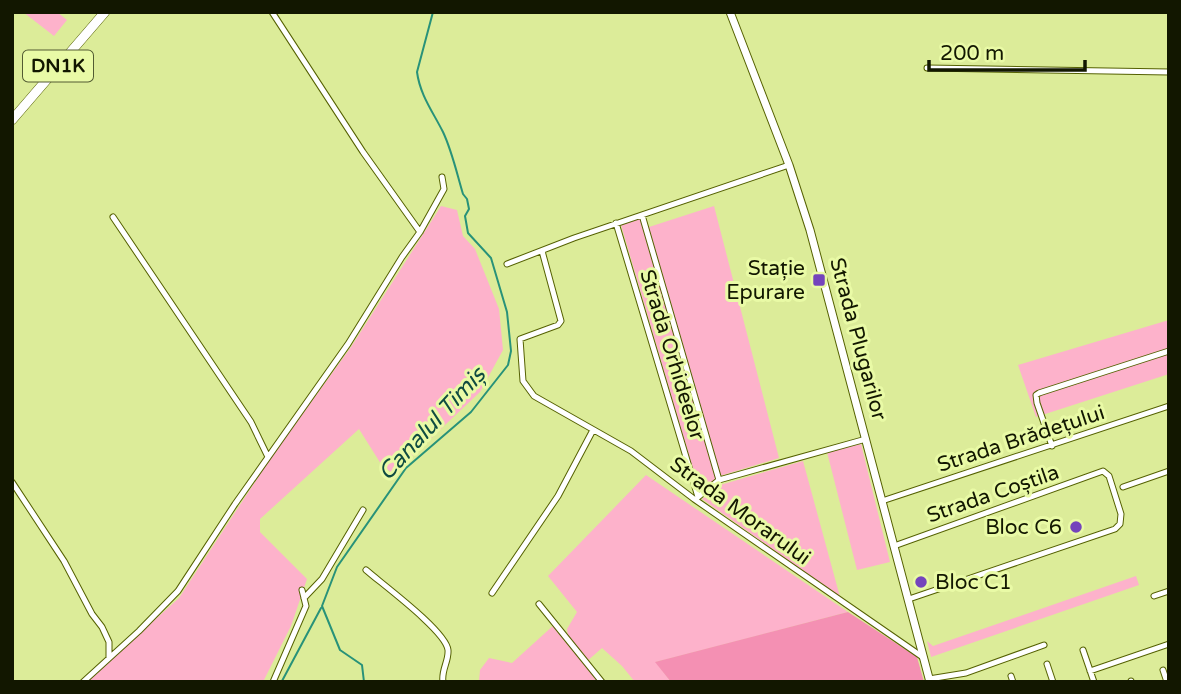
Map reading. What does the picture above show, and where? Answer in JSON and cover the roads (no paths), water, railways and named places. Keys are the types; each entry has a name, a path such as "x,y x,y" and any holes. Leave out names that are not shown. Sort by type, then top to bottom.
{"highway":[{"name":"DN1K","path":"12,111 97,12"},
{"name":"DN1K","path":"12,120 105,12"}],"street":[{"path":"272,12 420,232"},
{"name":"Strada Plugarilor","path":"730,12 789,165 818,258 929,680"},
{"path":"927,68 1169,72"},
{"path":"507,264 616,223 789,165"},
{"path":"83,682 178,591 268,457 335,364 420,232 444,189 442,177"},
{"path":"642,215 719,481"},
{"path":"113,217 251,422 268,457"},
{"name":"Strada Orhideelor","path":"616,223 696,498"},
{"name":"Strada Morarului","path":"542,251 560,317 558,325 522,337 519,341 523,381 534,396 631,451 924,658"},
{"path":"1052,446 1037,403 1036,396 1039,393 1169,351"},
{"name":"Strada Brădețului","path":"882,501 1169,406"},
{"path":"492,593 558,496 593,430"},
{"path":"696,498 719,481 866,439"},
{"name":"Strada Coștila","path":"894,545 1103,471 1110,476 1121,514 1120,524 1115,529 909,599"},
{"path":"1123,487 1169,471"},
{"path":"12,482 64,561 92,614 102,627 109,642 109,658"},
{"path":"304,598 322,579 363,510"},
{"path":"366,570 432,626 445,641 448,653 442,674 443,682"},
{"path":"273,682 306,606 302,590"},
{"path":"1154,596 1169,591"},
{"path":"539,604 602,682"},
{"path":"1090,671 1169,644"},
{"path":"929,680 966,673 1044,645"},
{"path":"1083,650 1094,682"},
{"path":"1046,664 1053,682"},
{"path":"1163,670 1167,682"}],"waterway":[{"name":"Canalul Timiș","path":"364,682 362,665 340,650 322,606 337,567 406,468 471,412 508,365 511,351 507,312 491,258 468,233 465,216 469,209 467,199 463,194 446,139 424,96 417,72 433,12"},
{"path":"282,681 321,608"}],"place":[{"name":"Stație Epurare","path":"819,280"},
{"name":"Bloc C6","path":"1076,527"},
{"name":"Bloc C1","path":"921,582"}]}
